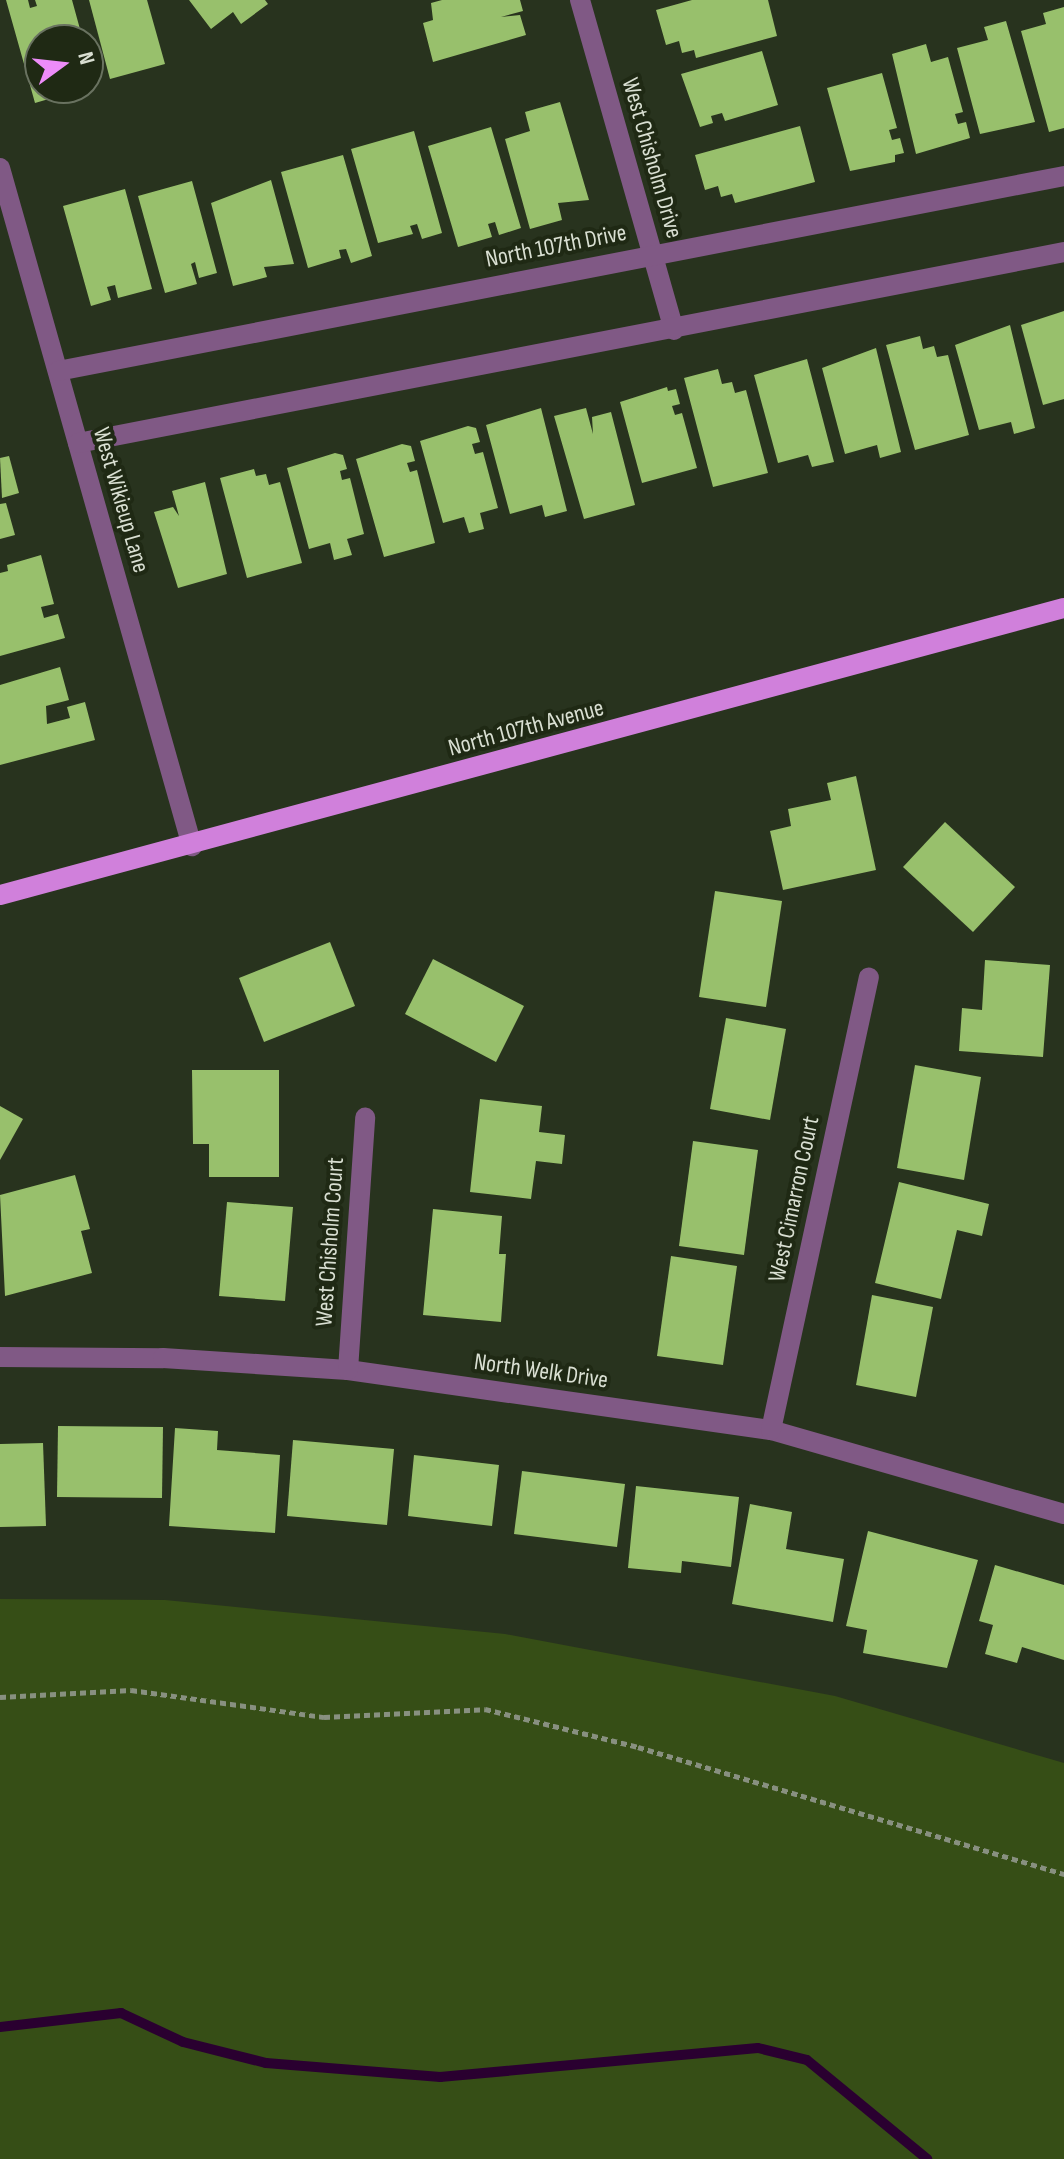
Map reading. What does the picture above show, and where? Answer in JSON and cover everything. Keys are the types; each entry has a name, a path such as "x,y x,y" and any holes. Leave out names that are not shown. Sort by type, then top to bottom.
{"main road":[{"name":"North 107th Avenue","path":"0,895 192,846 1064,608"}],"street":[{"name":"West Chisholm Drive","path":"580,0 674,330"},
{"name":"West Wikieup Lane","path":"0,168 192,846"},
{"name":"North 107th Drive","path":"58,371 1064,176"},
{"path":"78,443 674,330 1064,252"},
{"name":"West Cimarron Court","path":"771,1430 869,978"},
{"name":"West Chisholm Court","path":"348,1370 365,1118"},
{"name":"North Welk Drive","path":"0,1357 163,1358 348,1370 771,1430 1064,1514"}],"path":[{"path":"0,1697 131,1690 324,1717 485,1709 654,1751 1064,1874"}],"green space":[{"path":"0,1599 165,1600 505,1634 835,1696 1064,1763 1064,2159 0,2159"}],"building":[{"path":"6,0 28,0 30,8 37,6 35,0 72,0 79,24 24,24 24,64"},
{"path":"89,0 147,0 165,64 110,79 104,56 104,24 95,24"},
{"path":"189,0 265,0 268,4 241,24 233,12 211,29"},
{"path":"442,0 520,0 523,11 501,17 520,15 526,35 433,62 423,23 433,20 431,3"},
{"path":"692,0 768,0 777,36 696,58 694,50 682,53 679,41 666,45 656,10"},
{"path":"1064,7 1064,128 1049,132 1021,31 1046,24 1043,13"},
{"path":"1006,21 1035,122 980,134 957,48 988,40 984,27"},
{"path":"926,44 931,62 948,57 963,112 955,114 958,124 966,122 970,138 916,154 892,54"},
{"path":"762,51 778,105 725,121 722,113 711,116 713,123 700,127 681,74"},
{"path":"882,73 897,128 889,130 892,140 900,138 904,153 895,155 895,162 850,171 827,88"},
{"path":"560,102 589,200 558,203 562,220 530,229 505,139 530,131 525,112"},
{"path":"800,126 815,182 735,203 732,194 721,197 718,186 705,190 695,155"},
{"path":"491,127 521,228 499,235 495,222 488,224 492,237 458,247 428,146"},
{"path":"414,131 442,233 422,239 417,224 410,226 413,234 378,243 351,149"},
{"path":"343,155 372,256 351,263 346,249 339,250 341,258 308,268 281,172"},
{"path":"271,180 294,264 264,267 267,277 233,286 211,203"},
{"path":"192,181 217,273 199,278 195,262 191,264 197,284 165,293 138,196"},
{"path":"125,189 152,289 118,298 115,285 107,287 111,300 91,306 63,206"},
{"path":"1064,311 1064,399 1043,405 1021,325"},
{"path":"1010,325 1035,428 1014,434 1011,422 979,430 955,345"},
{"path":"920,336 923,349 934,346 937,357 948,355 969,435 915,450 886,345"},
{"path":"876,348 901,452 880,458 877,445 845,454 822,368"},
{"path":"807,359 834,462 812,467 808,455 778,463 754,375"},
{"path":"718,369 722,384 732,382 735,393 746,390 768,473 713,487 684,378"},
{"path":"667,387 668,391 676,389 680,404 672,406 675,415 682,413 697,468 642,483 620,402"},
{"path":"541,408 567,511 545,517 542,505 510,514 486,425"},
{"path":"586,408 593,434 592,417 611,412 635,505 584,519 554,416"},
{"path":"468,426 476,428 480,442 472,444 475,454 483,452 498,508 480,513 484,529 469,533 464,517 443,523 420,441"},
{"path":"402,444 411,446 415,461 407,463 410,472 417,470 435,543 384,557 356,459"},
{"path":"335,453 343,455 347,469 340,471 342,480 350,478 364,534 347,539 352,555 334,560 330,543 309,549 287,468"},
{"path":"9,456 19,493 2,498 0,458"},
{"path":"254,469 256,476 266,474 269,485 280,482 302,563 247,578 220,478"},
{"path":"205,482 227,574 178,588 154,512 173,507 179,516 172,491"},
{"path":"6,503 15,535 0,539 0,504"},
{"path":"41,555 54,604 41,607 44,618 58,614 65,638 0,656 0,573 8,571 7,565"},
{"path":"60,667 69,700 46,706 47,724 70,718 67,707 85,702 95,740 0,765 0,685"},
{"path":"856,776 876,870 783,890 770,831 791,826 788,809 831,800 827,783"},
{"path":"945,822 1015,887 973,932 903,867"},
{"path":"715,891 782,901 766,1007 699,997"},
{"path":"330,942 355,1006 264,1042 239,978"},
{"path":"433,959 524,1006 496,1062 405,1014"},
{"path":"985,960 1050,965 1043,1057 959,1051 962,1008 982,1010"},
{"path":"726,1018 786,1029 770,1120 710,1109"},
{"path":"915,1065 981,1077 964,1180 897,1168"},
{"path":"192,1070 279,1070 279,1177 209,1177 209,1144 193,1144"},
{"path":"480,1099 542,1106 539,1132 565,1135 562,1164 536,1161 531,1199 470,1192"},
{"path":"0,1106 23,1119 0,1160"},
{"path":"693,1141 758,1150 744,1255 679,1246"},
{"path":"75,1175 90,1229 81,1231 92,1273 5,1296 0,1195"},
{"path":"899,1182 989,1204 982,1236 957,1230 941,1299 875,1283"},
{"path":"227,1202 293,1207 285,1301 219,1296"},
{"path":"433,1209 502,1216 499,1254 506,1254 501,1322 423,1315"},
{"path":"671,1256 737,1266 723,1365 657,1356"},
{"path":"872,1295 933,1307 916,1397 856,1385"},
{"path":"58,1426 163,1427 162,1498 57,1497"},
{"path":"175,1428 218,1431 217,1450 280,1455 275,1533 169,1526"},
{"path":"293,1440 394,1449 387,1525 287,1516"},
{"path":"43,1443 46,1526 0,1527 0,1444"},
{"path":"414,1455 499,1465 492,1526 408,1516"},
{"path":"522,1471 625,1484 617,1547 514,1534"},
{"path":"636,1486 739,1497 731,1567 682,1561 681,1573 628,1568"},
{"path":"750,1504 792,1512 786,1549 844,1559 833,1622 732,1604"},
{"path":"868,1531 978,1560 947,1668 863,1653 867,1630 846,1626"},
{"path":"995,1565 1064,1585 1064,1660 1022,1647 1017,1663 985,1654 993,1625 979,1621"}],"waterway":[{"path":"0,2027 121,2013 183,2042 266,2063 440,2077 758,2048 807,2060 927,2159"}]}
